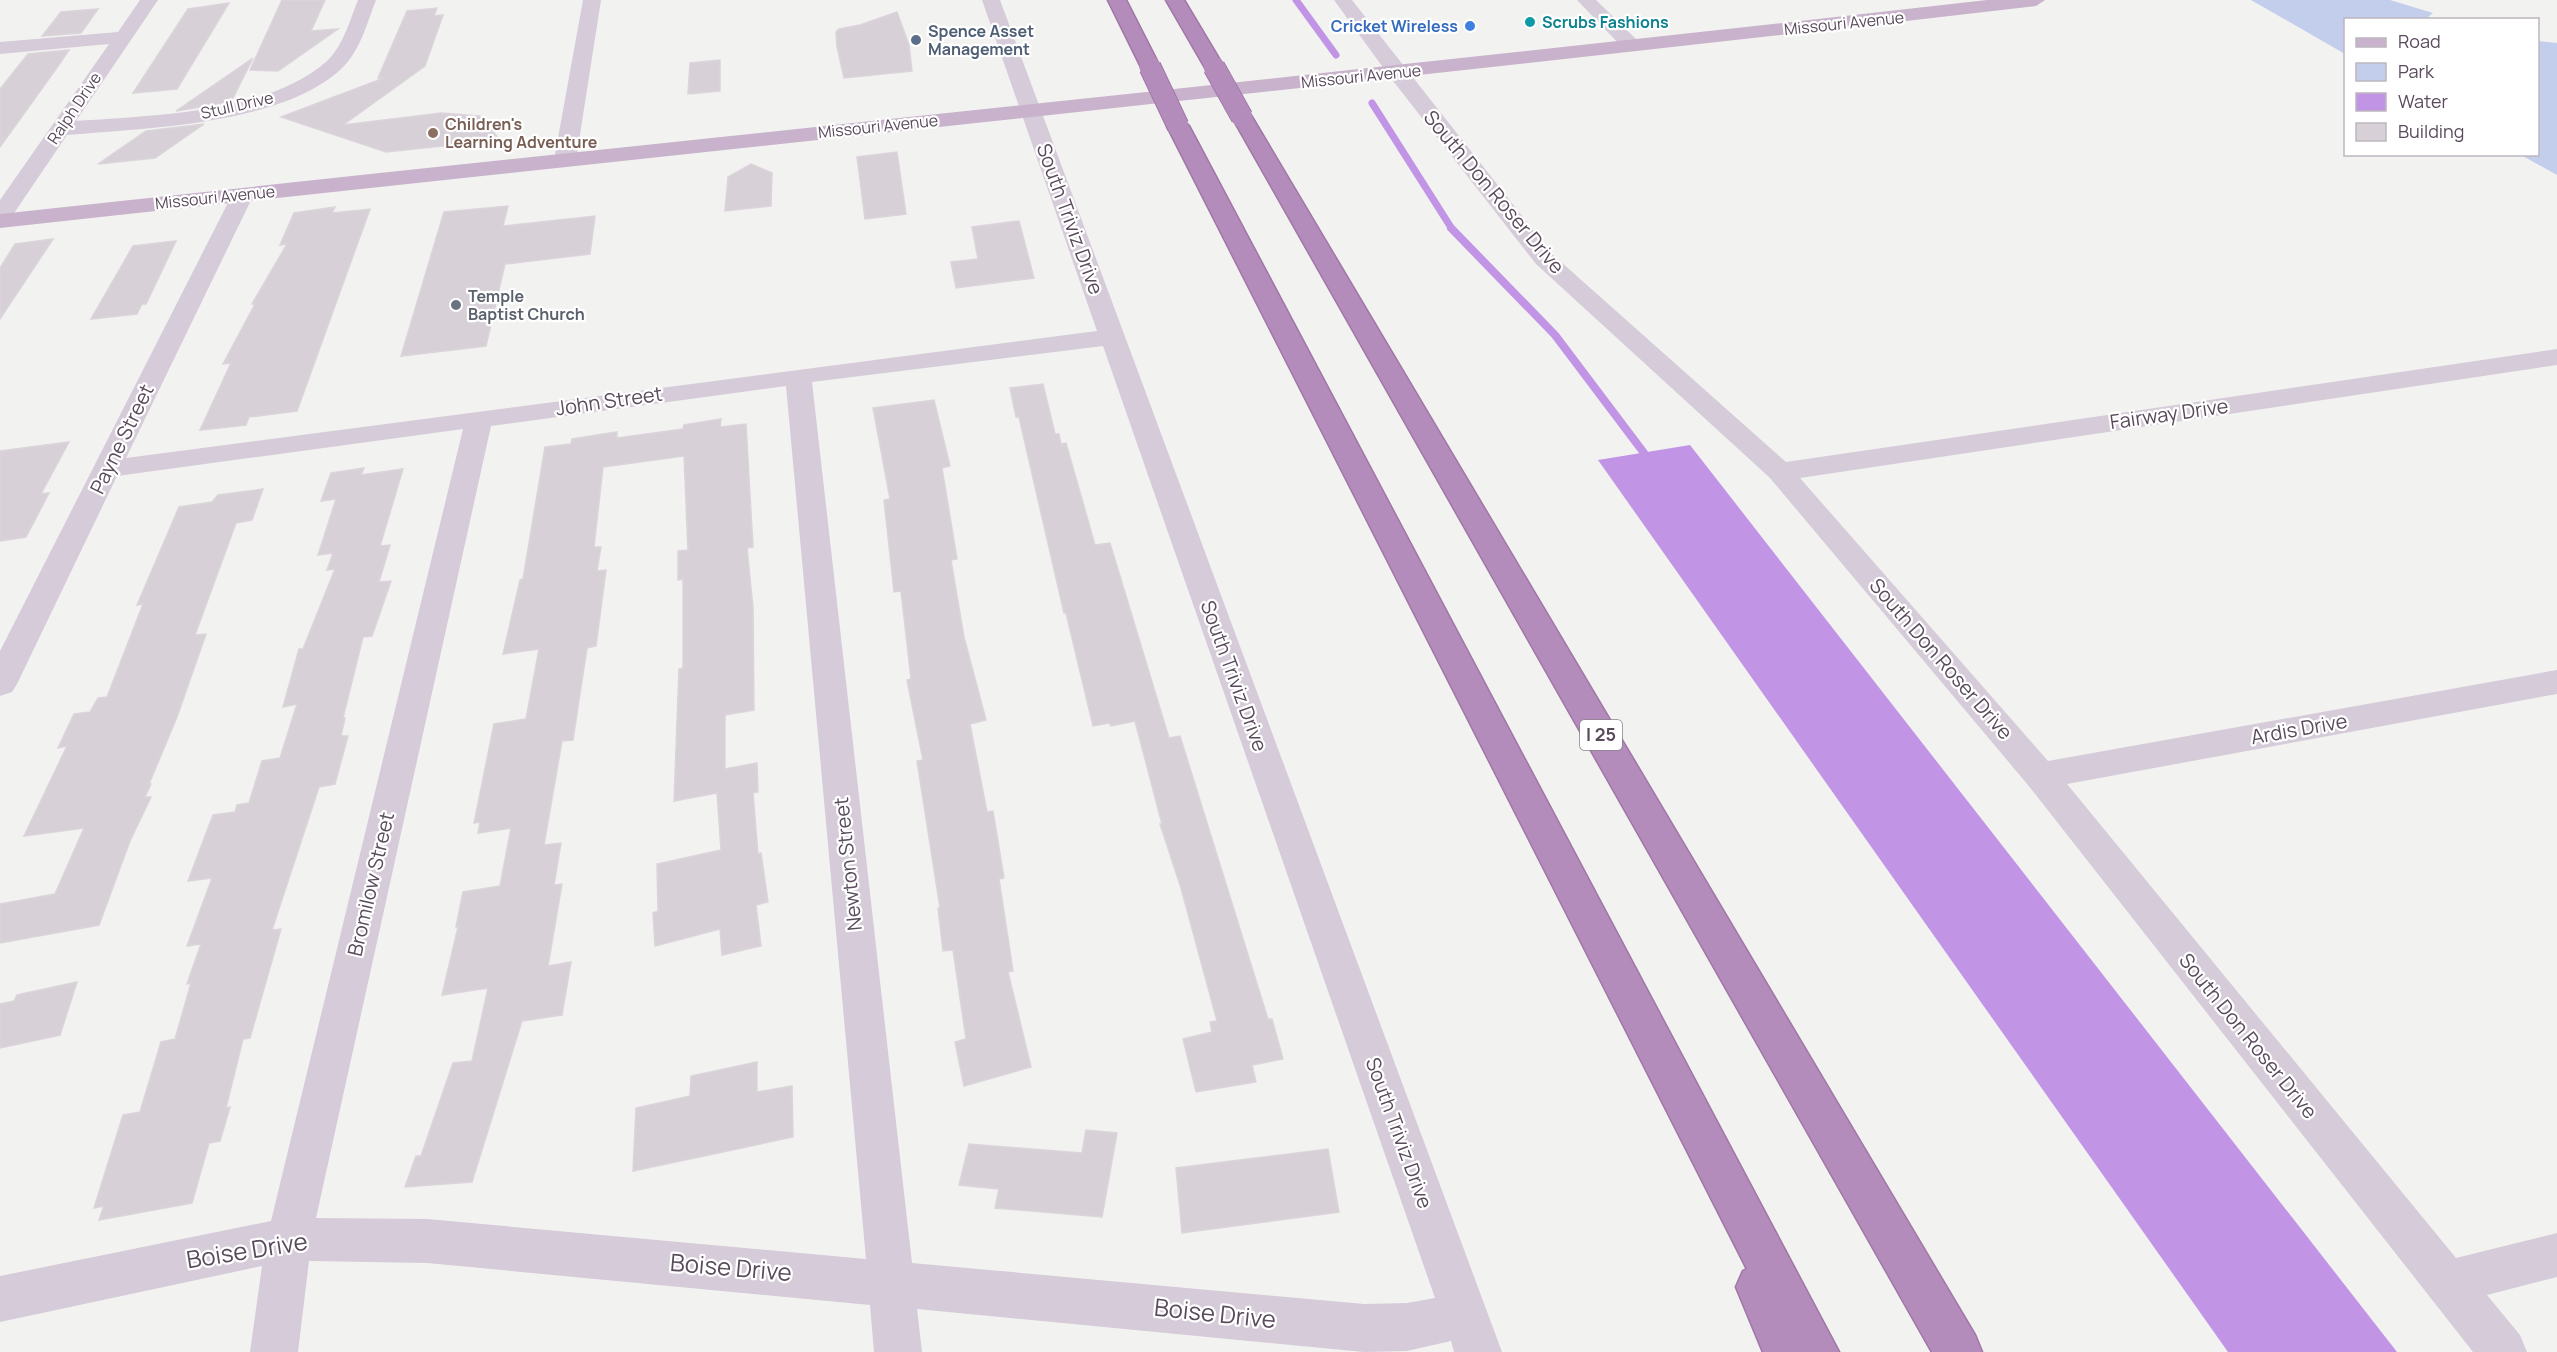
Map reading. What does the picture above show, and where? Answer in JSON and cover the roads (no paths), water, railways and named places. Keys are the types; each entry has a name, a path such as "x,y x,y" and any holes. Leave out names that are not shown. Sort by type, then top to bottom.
{"highway":[{"path":"1117,0 1178,126 1815,1352"},
{"name":"I 25","path":"1175,0 1958,1352"},
{"path":"1642,1018 1787,1352"}],"main road":[{"name":"Missouri Avenue","path":"0,219 1030,109 1396,73 2036,0"}],"street":[{"name":"Ralph Drive","path":"0,219 149,0"},
{"name":"Stull Drive","path":"60,129 187,116 232,109 278,96 311,82 333,66 343,54 367,0"},
{"path":"565,160 592,0"},
{"name":"South Triviz Drive","path":"991,0 1472,1334"},
{"name":"South Don Roser Drive","path":"1343,0 1396,73 1544,259 1780,472 2040,776 2445,1283 2503,1352"},
{"path":"1586,0 1632,46"},
{"path":"0,48 124,37"},
{"name":"Payne Street","path":"0,684 243,194"},
{"name":"John Street","path":"107,469 798,376 1112,337"},
{"name":"Fairway Drive","path":"1780,472 2557,357"},
{"name":"Newton Street","path":"798,376 898,1352"},
{"name":"Bromilow Street","path":"274,1352 289,1239 479,419"},
{"name":"Ardis Drive","path":"2040,776 2557,682"},
{"name":"Boise Drive","path":"0,1299 289,1239 427,1241 1364,1328 1407,1327 1472,1334"},
{"path":"2445,1283 2557,1255"}],"water":[{"path":"1690,445 2397,1352 2228,1352 1598,460"}],"waterway":[{"path":"1296,0 1336,55"},
{"path":"1372,103 1452,229"},
{"path":"1451,228 1555,335 1644,453"}],"place":[{"name":"Scrubs Fashions","path":"1530,22"},
{"name":"Cricket Wireless","path":"1470,26"},
{"name":"Spence Asset Management","path":"916,40"},
{"name":"Children's Learning Adventure","path":"433,133"},
{"name":"Temple Baptist Church","path":"456,305"}]}
